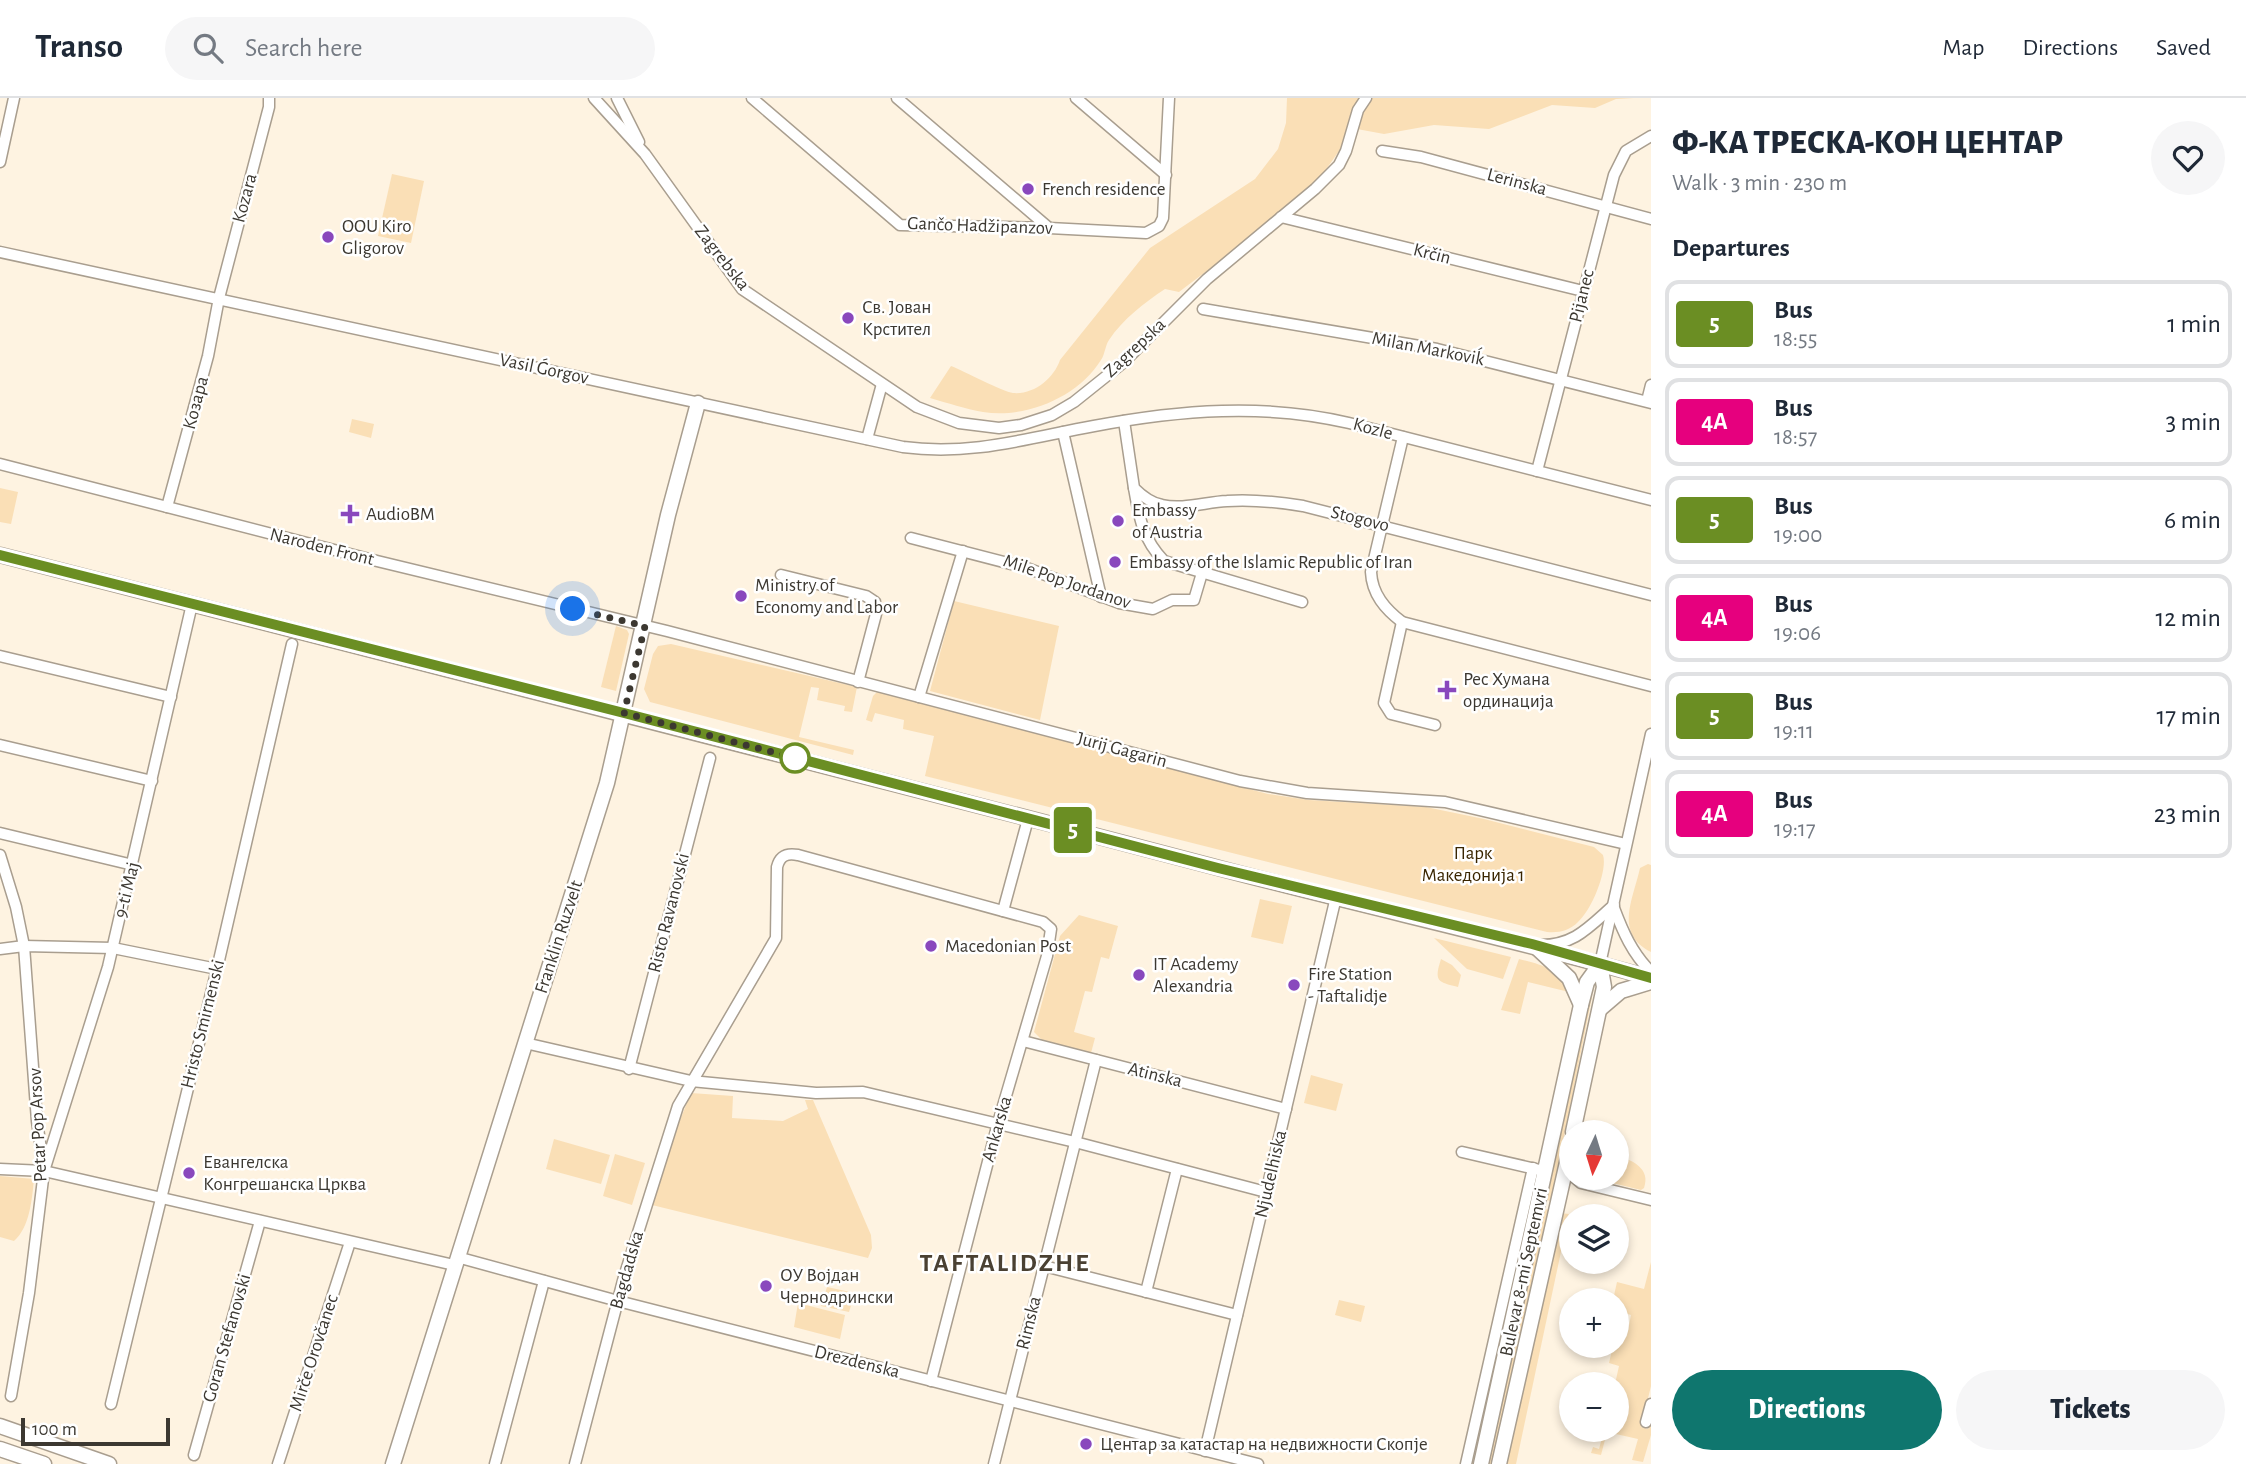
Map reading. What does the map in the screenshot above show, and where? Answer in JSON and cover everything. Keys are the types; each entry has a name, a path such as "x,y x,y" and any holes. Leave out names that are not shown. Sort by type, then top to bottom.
{"street":[{"path":"0,162 14,98"},
{"name":"Kozara","path":"219,298 269,107 269,98"},
{"name":"Zagrebska","path":"594,98 645,154 742,289 882,384"},
{"path":"617,98 645,154"},
{"name":"Gančo Hadžipanzov","path":"752,98 900,225 1146,233 1159,226 1163,218 1166,174"},
{"path":"897,98 1049,228"},
{"path":"1076,98 1166,174"},
{"path":"1166,174 1169,98"},
{"name":"Zagrepska","path":"882,384 917,407 941,417 999,428 1021,425 1052,415 1074,402 1124,362 1207,279 1315,189 1339,165 1358,110 1366,98"},
{"name":"Pijanec","path":"1536,471 1605,206 1620,160 1626,151 1651,136"},
{"name":"Lerinska","path":"1382,151 1421,157 1651,219"},
{"name":"Krčin","path":"1280,217 1583,291"},
{"name":"Vasil Ǵorgov","path":"0,252 867,439 930,450 962,450 1012,444 1090,427"},
{"name":"Козара","path":"167,507 208,356 219,298"},
{"name":"Milan Markoviḱ","path":"1203,309 1437,349 1649,402"},
{"path":"867,439 882,384"},
{"path":"1649,402 1651,385"},
{"name":"Franklin Ruzvelt","path":"393,1464 599,807 645,626 668,515 698,402"},
{"name":"Kozle","path":"1090,427 1220,411 1279,411 1318,416 1651,500"},
{"path":"1124,421 1142,530 1152,549 1164,561 1302,602"},
{"path":"1063,432 1101,597"},
{"path":"1403,437 1371,572 1380,600 1389,613 1402,622 1651,686"},
{"name":"Naroden Front","path":"0,464 645,626"},
{"name":"Stogovo","path":"1134,488 1149,500 1161,505 1228,501 1276,502 1326,511 1651,595"},
{"name":"Mile Pop Jordanov","path":"911,538 1027,568 1101,597 1153,609 1172,600 1194,600 1202,573"},
{"path":"919,697 963,551"},
{"path":"0,555 624,713 1028,819 1532,944 1651,980"},
{"path":"781,575 866,596 875,603 876,614 858,682"},
{"name":"9-ti Maj","path":"44,1171 113,948 192,604"},
{"path":"1402,622 1384,703 1391,714 1435,725"},
{"name":"Jurij Gagarin","path":"645,626 1240,781 1307,793 1444,802 1626,844"},
{"name":"Hristo Smirnenski","path":"111,1404 217,970 292,644"},
{"path":"0,656 171,697"},
{"path":"1576,1120 1604,987 1600,964 1651,734"},
{"path":"0,745 152,781"},
{"name":"Risto Ravanovski","path":"629,1069 710,758"},
{"path":"1003,911 1028,819"},
{"path":"0,834 133,864"},
{"name":"Ankarska","path":"691,1081 776,938 777,867 786,854 798,855 1046,923 1051,929 1047,956 998,1123 931,1381"},
{"name":"Petar Pop Arsov","path":"0,855 16,907 24,946 37,1121 44,1171 29,1293 11,1396"},
{"name":"Njudelhiska","path":"1205,1451 1336,897"},
{"path":"1532,944 1554,945 1571,940 1614,905"},
{"path":"1614,905 1631,948 1651,972"},
{"path":"1532,944 1569,978 1581,1005"},
{"path":"0,949 24,946 113,948 217,970"},
{"name":"Bulevar 8-mi Septemvri","path":"1481,1464 1539,1170 1587,982 1600,964"},
{"path":"1600,1009 1621,991 1651,980"},
{"name":"Atinska","path":"1023,1041 1286,1109"},
{"path":"525,1043 629,1069 691,1081 816,1093 863,1091 1266,1192"},
{"name":"Rimska","path":"994,1464 1096,1060"},
{"name":"Bagdadska","path":"575,1464 618,1301 675,1116 691,1081"},
{"path":"1462,1152 1539,1170 1466,1464"},
{"path":"1146,1292 1177,1168"},
{"name":"Drezdenska","path":"0,1169 44,1171 350,1242 544,1280 1258,1464"},
{"name":"Bulevar 8-mi Septemvri","path":"1499,1464 1561,1190"},
{"path":"1559,1196 1566,1190"},
{"path":"1614,1190 1651,1200"},
{"name":"Goran Stefanovski","path":"194,1455 260,1221"},
{"name":"Mirče Orovčanec","path":"278,1464 350,1242"},
{"path":"1044,1266 1237,1315"},
{"path":"495,1464 544,1280"},
{"path":"1646,1422 1651,1404"},
{"path":"0,1426 109,1464"},
{"path":"0,1449 44,1464"}],"green space":[{"path":"1287,98 1634,98 1616,99 1595,108 1552,105 1489,129 1434,125 1384,134 1357,129 1314,185 1292,206 1179,292 1165,289 1134,312 1109,340 1102,358 1091,373 1065,395 1033,408 999,413 976,411 930,398 951,366 1013,393 1036,388 1048,379 1060,360 1150,248 1255,179 1278,149 1286,123"},
{"path":"392,174 424,181 411,243 378,236"},
{"path":"352,419 374,424 371,438 349,432"},
{"path":"0,488 18,492 11,524 0,522"},
{"path":"954,601 1059,626 1040,720 930,691"},
{"path":"616,626 627,630 629,634 616,691 601,687"},
{"path":"671,644 857,687 852,712 844,711 845,706 817,700 819,688 811,687 799,737 854,750 853,755 650,702 644,689 653,654 658,646"},
{"name":"Парк Македонија 1","path":"877,692 1268,794 1309,800 1426,807 1594,847 1603,855 1601,880 1588,909 1578,922 1564,931 1547,932 925,776 934,736 903,729 904,720 875,713 872,722 866,720 873,696"},
{"path":"1651,865 1651,952 1640,944 1629,926 1631,904 1640,868"},
{"path":"1260,899 1292,906 1283,944 1251,937"},
{"path":"1079,915 1118,926 1109,959 1101,957 1092,992 1085,991 1074,1032 1095,1038 1091,1053 1042,1040 1034,1032 1060,936"},
{"path":"1434,938 1511,957 1503,979 1467,969"},
{"path":"1441,959 1452,965 1461,975 1458,987 1439,979"},
{"path":"1519,959 1554,972 1569,992 1528,982 1520,1014 1501,1010"},
{"path":"1589,996 1592,997 1567,1120 1563,1120"},
{"path":"1311,1075 1343,1084 1336,1111 1304,1103"},
{"path":"691,1093 733,1096 732,1118 783,1121 808,1109 805,1100 813,1100 871,1235 872,1248 868,1258 652,1205 671,1142"},
{"path":"1559,1138 1559,1161 1551,1201 1546,1200"},
{"path":"554,1139 610,1155 601,1184 546,1169"},
{"path":"615,1154 645,1163 632,1205 603,1196"},
{"path":"1629,1160 1639,1166 1645,1176 1644,1188 1641,1190 1629,1187"},
{"path":"0,1176 34,1179 27,1221 14,1241 0,1237"},
{"path":"1544,1209 1550,1210 1523,1335 1517,1333"},
{"path":"1559,1218 1559,1261 1516,1464 1506,1464"},
{"path":"1651,1262 1651,1386 1641,1427 1648,1429 1651,1420 1651,1435 1643,1462 1632,1460 1638,1439 1629,1437 1629,1372 1618,1372 1619,1366 1609,1363 1610,1358 1629,1358 1629,1288 1616,1288 1617,1282 1644,1289"},
{"path":"827,1287 855,1293 849,1312 821,1306"},
{"path":"1339,1300 1365,1306 1361,1322 1335,1315"},
{"path":"798,1303 845,1315 840,1339 794,1327"},
{"path":"1514,1345 1520,1346 1494,1464 1488,1464"},
{"path":"1601,1442 1604,1442 1601,1455 1591,1453 1593,1447 1599,1449"}],"bus line":[{"name":"5","path":"0,555 624,713 1218,868 1532,944 1651,978"}],"place":[{"name":"French residence","path":"1028,189"},
{"name":"OOU Kiro Gligorov","path":"328,237"},
{"name":"Св. Јован Крстител","path":"848,318"},
{"name":"AudioBM","path":"350,514"},
{"name":"Embassy of Austria","path":"1118,521"},
{"name":"Embassy of the Islamic Republic of Iran","path":"1115,562"},
{"name":"Ministry of Economy and Labor","path":"741,596"},
{"name":"Рес Хумана ординација","path":"1447,690"},
{"name":"Macedonian Post","path":"931,946"},
{"name":"IT Academy Alexandria","path":"1139,975"},
{"name":"Fire Station - Taftalidje","path":"1294,985"},
{"name":"Евангелска Конгрешанска Црква","path":"189,1173"},
{"name":"ОУ Војдан Чернодрински","path":"766,1286"},
{"name":"Центар за катастар на недвижности Скопје","path":"1086,1444"}],"district":[{"name":"TAFTALIDZHE","path":"1005,1263"}],"route":[{"path":"573,609 645,626 624,713 795,758"}]}
